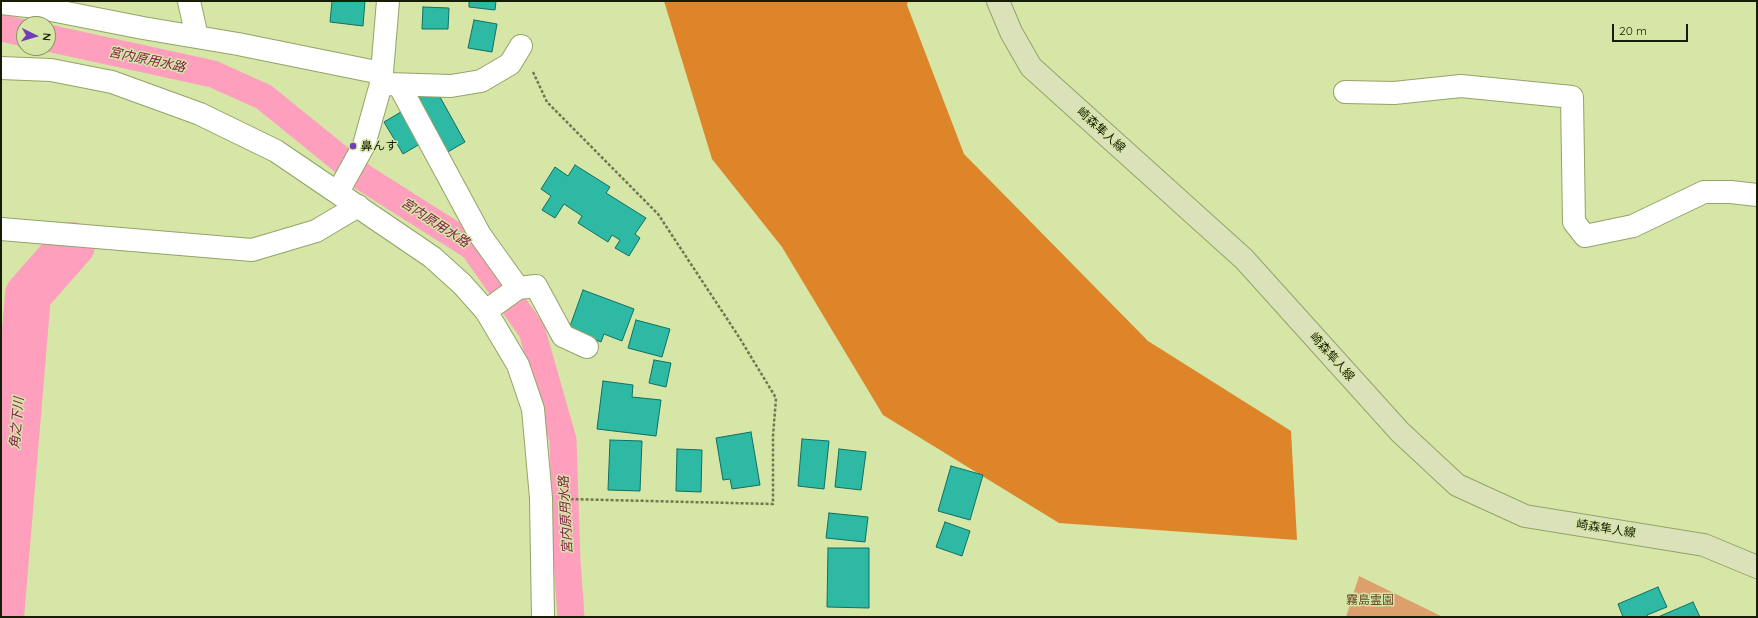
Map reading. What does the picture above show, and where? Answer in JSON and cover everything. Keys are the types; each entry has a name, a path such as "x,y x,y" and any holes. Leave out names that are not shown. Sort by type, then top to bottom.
{"main road":[{"name":"崎森隼人線","path":"998,1 1011,32 1031,67 1244,259 1400,432 1457,485 1525,516 1704,545 1757,567"}],"street":[{"path":"189,1 198,37"},
{"path":"338,192 364,145 387,81 388,1"},
{"path":"1,3 36,7 198,37 387,81 451,86 481,82 510,64 521,46"},
{"path":"1,68 52,70 112,82 200,114 276,151 432,257 462,284 503,299 536,286 563,336 587,347"},
{"path":"387,81 480,235 503,299 518,365 533,409 541,498 543,617"},
{"path":"1345,92 1394,93 1461,86 1572,97 1574,222 1585,236 1633,226 1704,192 1731,192 1757,195"},
{"path":"1,229 252,250 316,231 358,206"}],"path":[{"path":"521,46 547,102 658,214 739,337 776,398 773,436 773,504 573,499"}],"green space":[{"name":"霧島霊園","path":"1359,576 1443,617 1346,617"}],"shaded area":[{"path":"664,1 908,1 907,5 964,154 1148,341 1291,431 1297,540 1059,523 883,415 782,247 712,159"}],"building":[{"path":"332,1 365,1 363,26 330,22"},
{"path":"469,1 496,1 495,10 469,7"},
{"path":"423,7 449,8 448,29 422,29"},
{"path":"474,20 497,24 492,52 468,48"},
{"path":"435,88 465,142 446,153 417,98"},
{"path":"406,109 425,141 403,154 384,122"},
{"path":"575,165 610,187 606,193 646,218 635,234 640,238 629,256 615,248 620,240 612,235 608,242 578,223 582,216 564,204 555,218 542,210 551,196 541,189 555,167 568,176"},
{"path":"583,290 634,309 622,341 604,334 601,342 569,329"},
{"path":"636,320 670,329 662,357 628,348"},
{"path":"654,360 671,363 666,387 649,383"},
{"path":"603,381 633,385 632,397 661,400 656,436 597,429"},
{"path":"751,432 760,485 732,489 730,479 723,480 716,438"},
{"path":"802,439 829,441 824,489 798,486"},
{"path":"610,440 642,441 640,491 608,490"},
{"path":"677,449 702,450 701,492 676,491"},
{"path":"839,449 866,452 861,490 835,487"},
{"path":"951,466 983,475 970,520 938,511"},
{"path":"829,513 868,517 865,542 826,538"},
{"path":"945,522 970,531 962,556 936,547"},
{"path":"828,548 869,548 869,608 827,607"},
{"path":"1658,587 1667,607 1647,615 1648,617 1623,617 1618,604"},
{"path":"1693,602 1700,617 1658,617"}],"waterway":[{"name":"宮内原用水路","path":"1,28 16,31"},
{"name":"宮内原用水路","path":"56,40 213,74 264,97 364,178 473,247 532,331 563,440 567,561 571,617"},
{"name":"角之下川","path":"1,617 28,295 72,245"}],"place":[{"name":"鼻んす","path":"353,146"}]}
